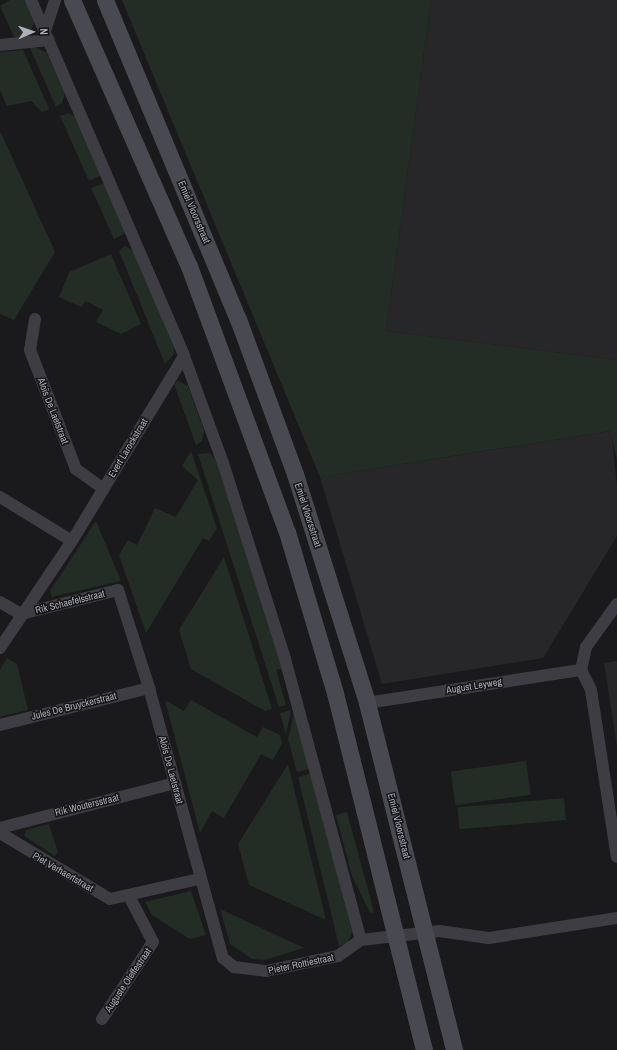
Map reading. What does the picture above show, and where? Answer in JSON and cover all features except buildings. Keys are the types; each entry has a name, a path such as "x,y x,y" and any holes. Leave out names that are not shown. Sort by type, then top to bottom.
{"street":[{"path":"31,0 184,356 285,659 361,940 397,935 456,932 489,938 617,918"},
{"path":"47,36 55,0"},
{"path":"72,0 189,266 262,458 335,693 397,935 424,1050"},
{"name":"Emiel Vloorsstraat","path":"105,0 271,405 367,703 454,1050"},
{"path":"0,45 47,36"},
{"name":"Aloïs De Laetstraat","path":"35,319 30,350 76,469 104,489"},
{"name":"Evert Larockstraat","path":"72,541 184,356"},
{"path":"0,497 72,541"},
{"name":"Rik Schaefelsstraat","path":"0,648 21,614 72,541"},
{"name":"Aloïs De Laetstraat","path":"118,590 149,688 219,951"},
{"name":"Rik Schaefelsstraat","path":"21,614 118,590"},
{"path":"0,602 21,614"},
{"path":"617,604 586,647 581,670 591,690 617,857"},
{"name":"August Leyweg","path":"367,703 581,670"},
{"name":"Jules De Bruyckerstraat","path":"0,725 149,688"},
{"name":"Rik Woutersstraat","path":"0,828 174,783"},
{"name":"Piet Verhaertstraat","path":"0,832 110,900 130,898 199,879"},
{"name":"Auguste Oleffestraat","path":"102,1019 153,942 130,898"},
{"name":"Pieter Rottiestraat","path":"219,951 234,968 266,971 338,956 361,940"}],"shaded area":[{"path":"10,0 25,0 34,22 29,37 14,37 0,6"},
{"path":"122,0 431,0 386,331 617,360 617,460 610,431 320,477"},
{"path":"431,0 617,0 617,360 386,331"},
{"path":"35,47 47,53 65,92 62,103 56,107 30,48"},
{"path":"23,50 49,109 42,112 31,101 7,106 0,90 0,52"},
{"path":"69,113 76,117 102,175 89,181 60,116"},
{"path":"0,131 55,252 14,320 0,314"},
{"path":"105,183 125,230 124,234 114,239 91,188"},
{"path":"125,246 136,252 174,348 174,354 165,364 119,251"},
{"path":"111,254 141,324 121,334 96,322 103,310 86,301 81,307 59,297 69,272"},
{"path":"178,381 188,386 204,430 202,441 196,445 174,384"},
{"path":"611,431 617,485 617,536 543,658 382,684 320,477"},
{"path":"191,451 217,528 209,541 203,538 146,633 119,555 128,540 137,545 155,508 176,517 198,480 182,466"},
{"path":"210,453 216,461 283,668 276,670 286,705 279,707 198,454"},
{"path":"96,521 121,581 52,597 50,591"},
{"path":"224,557 272,709 265,711 191,669 179,630"},
{"path":"7,658 17,664 28,710 0,717 0,670"},
{"path":"617,661 617,747 604,663"},
{"path":"165,700 184,711 191,700 257,737 263,727 280,735 282,743 273,760 261,754 224,818 212,811 200,833"},
{"path":"295,709 310,769 297,772 288,739"},
{"path":"291,710 286,735 280,713"},
{"path":"526,761 531,795 455,805 451,772"},
{"path":"288,764 326,920 249,885 238,844"},
{"path":"312,773 352,932 348,943 339,946 298,777"},
{"path":"564,798 566,820 459,829 457,807"},
{"path":"347,812 374,912 370,913 352,876 336,815"},
{"path":"49,824 58,852 55,856 24,836 26,830"},
{"path":"191,891 206,935 190,939 152,915 145,902"},
{"path":"220,909 304,948 264,960 252,959 230,944"}]}
